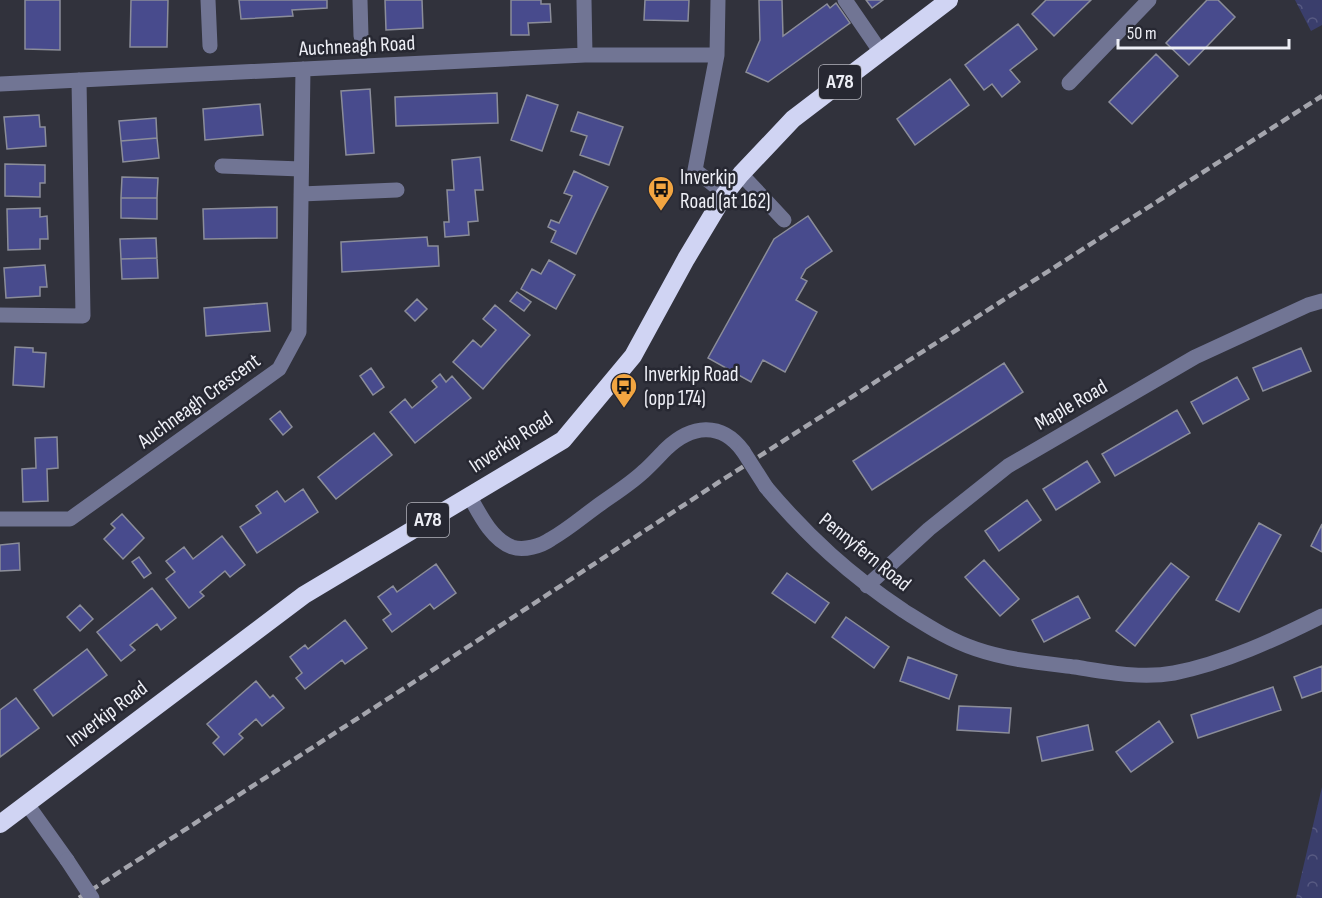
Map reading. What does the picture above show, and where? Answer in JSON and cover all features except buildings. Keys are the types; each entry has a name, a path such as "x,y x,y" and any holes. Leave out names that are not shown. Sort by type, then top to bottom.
{"highway":[{"name":"Inverkip Road","path":"0,824 304,595 563,440 633,356 686,259 725,194 741,174 793,119 949,0"}],"street":[{"path":"208,0 210,46"},
{"path":"360,0 361,36"},
{"path":"584,0 585,55"},
{"path":"718,0 717,55 695,170 725,194"},
{"path":"845,0 880,51"},
{"path":"1070,83 1149,0"},
{"name":"Auchneagh Road","path":"0,84 585,55 717,55"},
{"name":"Auchneagh Crescent","path":"0,519 70,519 279,369 299,332 303,69"},
{"path":"0,315 83,316 79,80"},
{"path":"222,166 301,169"},
{"path":"741,174 784,220"},
{"path":"301,194 397,189"},
{"name":"Maple Road","path":"867,586 929,529 1008,466 1195,357 1308,305 1322,301"},
{"name":"Pennyfern Road","path":"469,495 481,516 504,543 515,548 526,548 550,540 644,472 667,448 682,437 696,431 720,430 736,441 766,487 812,538 867,586 944,637 978,650 1014,658 1129,675 1173,673 1219,661 1322,615"},
{"path":"27,804 92,898"}],"green space":[{"path":"1295,0 1322,0 1322,25 1311,31"},
{"path":"1322,787 1322,898 1296,898"}],"railway":[{"path":"79,898 719,482 1322,96"}],"place":[{"name":"Inverkip Road (at 162)","path":"661,212"},
{"name":"Inverkip Road (opp 174)","path":"624,409"}]}
